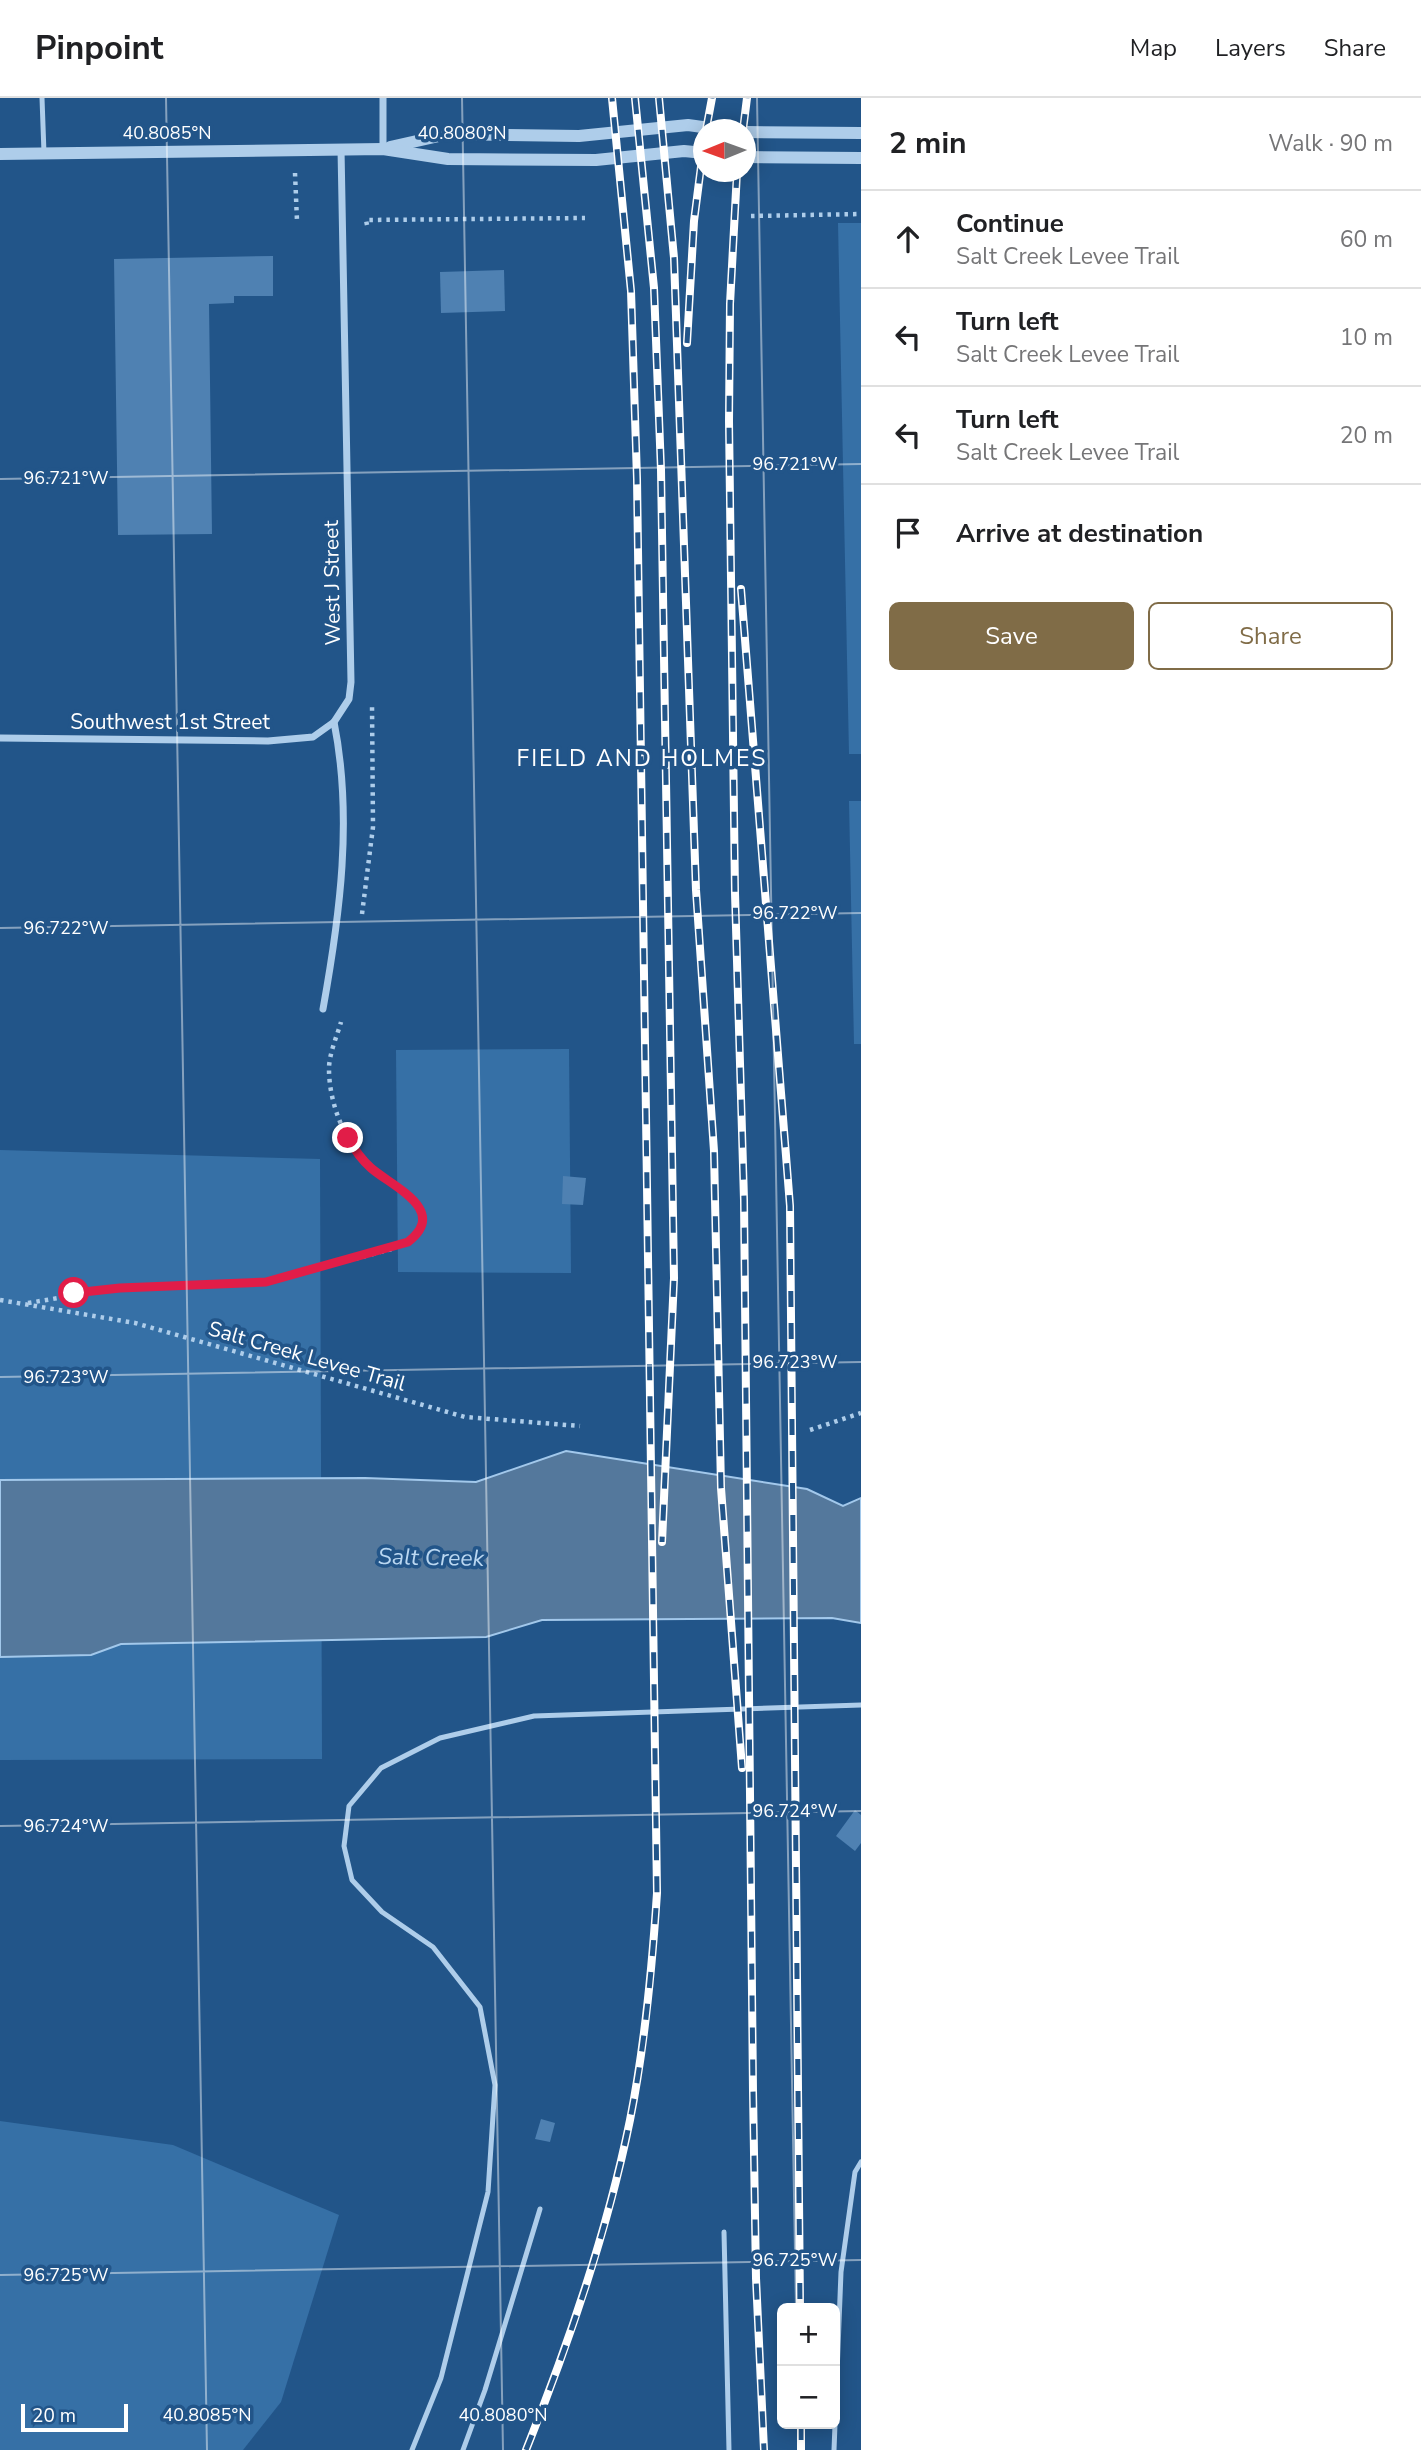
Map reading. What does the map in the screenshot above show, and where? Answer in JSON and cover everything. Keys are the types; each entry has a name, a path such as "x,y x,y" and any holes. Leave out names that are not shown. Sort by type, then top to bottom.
{"street":[{"path":"383,98 383,149"},
{"path":"383,149 448,134 579,136 693,126"},
{"path":"756,132 861,132"},
{"name":"West J Street","path":"334,722 349,699 352,682 341,149"},
{"path":"0,154 383,149 448,159 596,160 693,152"},
{"path":"756,157 861,158"},
{"path":"323,1009 336,933 342,866 342,762 334,722"},
{"name":"Southwest 1st Street","path":"0,738 268,741 313,737 334,722"}],"lane":[{"path":"42,98 44,153"},
{"path":"412,2450 441,2378 488,2192 495,2085 480,2007 433,1947 382,1912 352,1880 344,1846 349,1806 381,1768 440,1738 534,1716 861,1705"},
{"path":"834,2450 841,2272 855,2172 861,2162"},
{"path":"463,2450 485,2390 540,2209"},
{"path":"724,2232 729,2450"}],"path":[{"path":"294,150 297,221"},
{"path":"751,216 861,214"},
{"path":"366,220 584,218"},
{"name":"Salt Creek Levee Trail","path":"28,1303 120,1288 266,1282 408,1242 419,1233 423,1220 420,1209 412,1198 372,1169 357,1153 340,1120 329,1068"},
{"name":"Salt Creek Levee Trail","path":"0,1300 135,1323 465,1417 580,1426"},
{"path":"810,1430 861,1413"}],"shaded area":[{"path":"838,223 861,223 861,754 849,754"},
{"path":"849,801 861,801 861,1044 854,1044"},
{"path":"569,1049 571,1273 398,1272 396,1050"},
{"path":"0,1150 320,1159 322,1759 0,1760"},
{"path":"0,2121 173,2145 339,2215 281,2402 243,2450 0,2450"}],"water":[{"name":"Salt Creek","path":"566,1451 807,1489 843,1506 861,1498 861,1623 832,1618 542,1620 486,1637 121,1644 91,1655 0,1657 0,1480 365,1478 476,1482"}],"building":[{"path":"273,256 273,296 234,296 234,303 209,304 212,534 118,535 114,259"},
{"path":"504,270 505,311 441,313 440,272"},
{"path":"563,1176 586,1178 583,1205 562,1204"},
{"path":"855,1810 861,1815 861,1843 855,1851 836,1836"},
{"path":"541,2119 555,2123 550,2142 535,2139"}],"railway":[{"path":"526,2450 586,2287 621,2162 644,2035 657,1893 637,479 631,291 612,98"},
{"path":"635,98 654,288 661,470 674,1278 662,1542"},
{"path":"659,98 674,258 696,890 714,1151 721,1488 742,1768"},
{"path":"708,119 712,98"},
{"path":"744,119 747,98"},
{"path":"687,343 699,182"},
{"path":"736,182 730,304 729,421 735,893 744,1200 756,2278 764,2450"},
{"path":"741,589 790,1206 800,2303"},
{"path":"801,2429 801,2450"}],"district":[{"name":"FIELD AND HOLMES","path":"642,758"}],"route":[{"path":"74,1293 120,1288 266,1282 391,1249 408,1242 419,1233 423,1220 420,1209 412,1198 372,1169 348,1138"}]}
